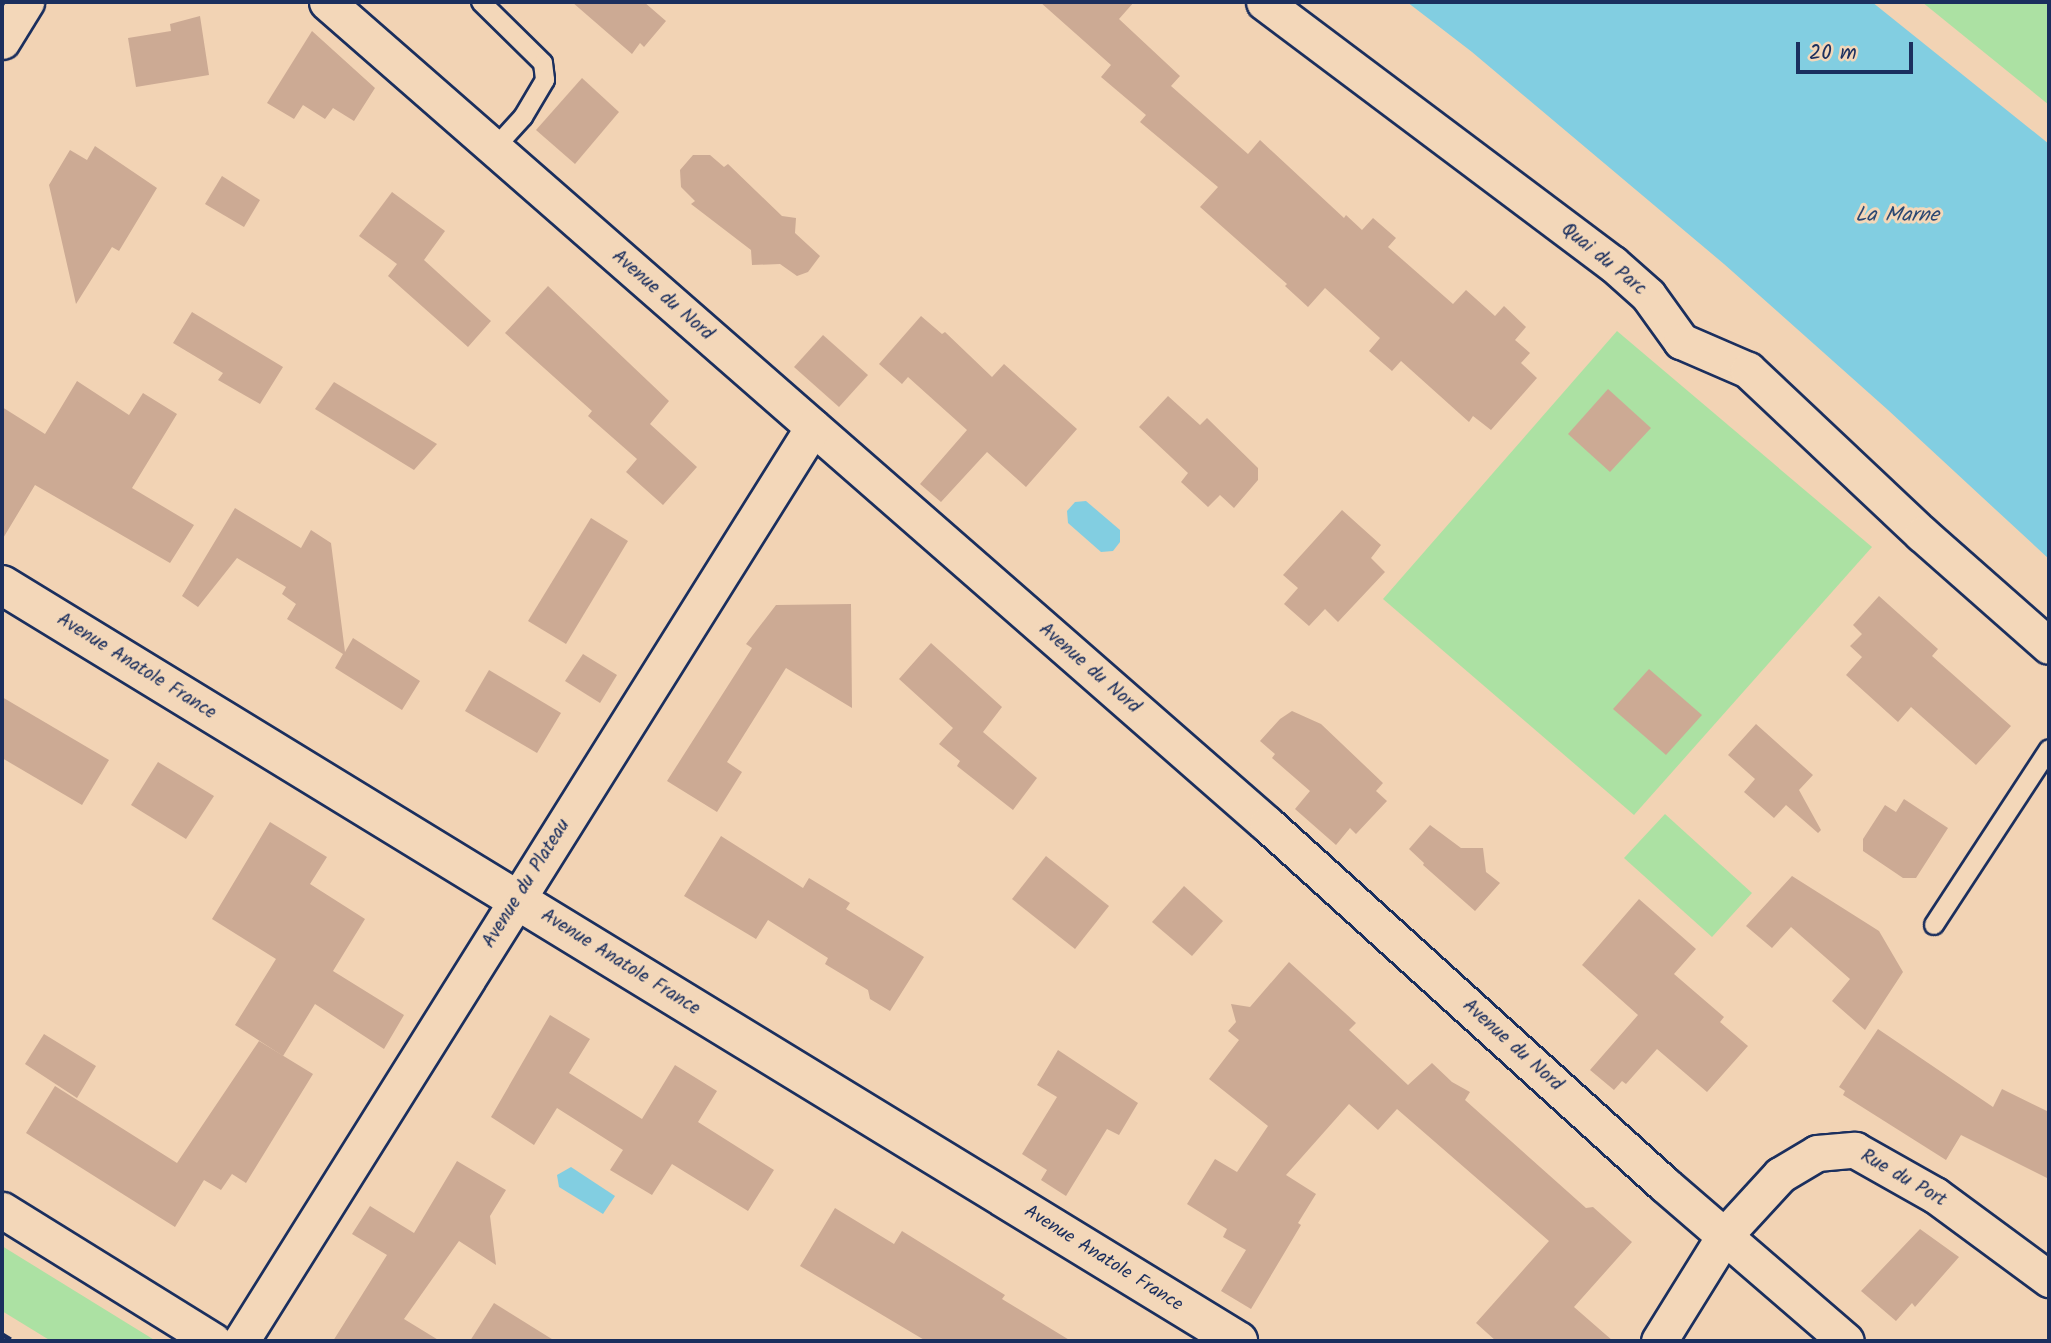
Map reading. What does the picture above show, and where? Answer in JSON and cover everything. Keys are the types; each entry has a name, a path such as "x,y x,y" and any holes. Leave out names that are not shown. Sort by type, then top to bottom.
{"street":[{"path":"2,41 26,2"},
{"name":"Avenue du Nord","path":"327,2 493,150 1267,824 1724,1236 1846,1341"},
{"name":"Quai du Parc","path":"1264,2 1612,263 1648,295 1681,341 1748,369 1922,534 2049,646"},
{"name":"Avenue du Plateau","path":"241,1341 813,427"},
{"name":"Avenue Anatole France","path":"2,584 1238,1341"},
{"name":"Rue du Port","path":"1659,1341 1724,1236 1780,1175 1817,1153 1855,1150 1935,1195 2049,1279"},
{"path":"2,1210 213,1341"}],"lane":[{"path":"481,2 533,50 543,63 545,80 523,117 493,150"},
{"path":"1934,925 2049,748"}],"green space":[{"path":"1922,2 2049,2 2049,105"},
{"path":"1617,331 1872,547 1634,815 1383,599"},
{"path":"1665,814 1752,893 1712,937 1624,858"},
{"path":"2,1246 156,1341 51,1341 2,1311"}],"water":[{"name":"La Marne","path":"1407,2 1872,2 2049,144 2049,559 1888,410 1724,264 1472,52"},
{"path":"1086,501 1120,530 1120,542 1113,551 1101,552 1068,523 1067,511 1075,502"},
{"path":"571,1167 615,1196 603,1214 559,1187 557,1175"}],"building":[{"path":"572,2 644,2 666,21 644,47 640,43 632,54"},
{"path":"1040,2 1134,2 1119,19 1180,76 1171,86 1248,154 1260,140 1344,218 1346,215 1362,230 1373,218 1396,238 1388,247 1453,304 1466,290 1495,316 1504,306 1526,327 1515,340 1530,353 1521,363 1537,378 1491,430 1473,416 1469,422 1401,361 1392,371 1369,351 1380,338 1325,288 1308,307 1285,286 1287,284 1200,207 1218,187 1140,122 1146,115 1101,77 1111,65"},
{"path":"200,16 209,75 136,87 128,38 171,31 170,24"},
{"path":"312,31 375,88 354,121 333,108 325,119 303,105 294,119 267,103"},
{"path":"582,78 619,112 575,164 536,130"},
{"path":"95,146 157,188 119,251 112,247 76,304 49,185 70,150 87,160"},
{"path":"693,155 710,155 724,167 728,164 782,216 796,218 795,233 820,256 808,272 797,276 780,264 752,265 751,250 691,204 695,201 681,187 680,170"},
{"path":"222,176 260,200 244,227 205,204"},
{"path":"392,192 445,231 424,260 491,321 468,347 388,276 397,264 359,236"},
{"path":"548,286 669,401 650,424 697,467 663,505 626,472 637,459 588,416 592,411 505,333"},
{"path":"192,312 283,367 260,404 218,380 223,373 173,343"},
{"path":"921,316 942,334 945,332 992,377 1004,364 1077,429 1026,487 987,452 941,502 920,484 967,430 908,377 902,384 879,364"},
{"path":"823,335 868,375 839,407 794,367"},
{"path":"77,381 129,415 143,393 177,414 132,488 194,525 170,563 35,485 2,540 2,407 45,434"},
{"path":"334,382 437,444 414,470 315,409"},
{"path":"1608,389 1651,428 1610,472 1568,434"},
{"path":"1168,396 1200,425 1207,418 1258,468 1258,480 1234,508 1220,495 1208,507 1181,482 1188,473 1139,427"},
{"path":"235,508 301,548 311,530 331,543 345,652 353,638 420,681 402,710 335,668 343,654 287,619 296,604 282,594 286,587 237,558 198,607 182,596"},
{"path":"1342,510 1381,545 1371,558 1385,572 1338,622 1325,609 1309,626 1284,604 1298,588 1283,575"},
{"path":"591,518 628,541 566,644 528,621"},
{"path":"1879,596 1938,649 1932,656 2011,726 1976,765 1911,707 1898,722 1846,675 1862,657 1850,646 1862,634 1853,625"},
{"path":"851,604 852,708 786,668 727,762 742,772 717,812 667,781 752,648 746,644 776,605"},
{"path":"931,643 1002,707 983,732 1037,778 1013,810 957,766 960,761 939,744 953,728 899,679"},
{"path":"583,654 617,675 600,703 565,681"},
{"path":"1649,669 1702,715 1666,755 1613,709"},
{"path":"489,670 561,713 537,753 465,711"},
{"path":"2,697 109,760 82,805 2,758"},
{"path":"1292,711 1321,724 1383,783 1376,791 1387,801 1356,834 1350,828 1336,845 1295,809 1310,791 1272,758 1275,754 1260,741 1280,719"},
{"path":"1756,724 1813,775 1799,790 1821,830 1818,833 1786,805 1774,818 1744,792 1755,779 1728,755"},
{"path":"158,762 214,796 186,839 131,805"},
{"path":"1904,799 1948,828 1916,878 1903,878 1863,851 1863,839 1885,805 1896,812"},
{"path":"270,822 327,857 310,884 365,919 333,971 404,1015 384,1049 315,1004 283,1056 235,1025 276,959 212,919"},
{"path":"1430,825 1461,848 1483,848 1486,872 1500,883 1475,911 1409,849"},
{"path":"721,836 803,888 809,878 850,903 846,909 924,957 890,1011 870,999 868,990 825,964 828,958 768,920 756,939 684,896"},
{"path":"1046,856 1109,906 1075,949 1012,899"},
{"path":"1792,876 1879,931 1903,972 1865,1030 1832,1001 1850,979 1791,927 1772,948 1746,926"},
{"path":"1184,886 1223,921 1192,956 1152,922"},
{"path":"1639,899 1696,949 1674,974 1724,1017 1720,1022 1748,1046 1707,1092 1657,1049 1626,1084 1622,1081 1614,1090 1590,1070 1638,1015 1582,965"},
{"path":"1289,962 1356,1023 1349,1030 1408,1085 1432,1063 1452,1082 1470,1092 1465,1100 1586,1208 1593,1207 1632,1242 1574,1307 1613,1341 1496,1341 1476,1323 1549,1241 1397,1109 1378,1130 1349,1104 1286,1175 1316,1194 1298,1223 1301,1225 1251,1309 1221,1291 1246,1250 1223,1237 1227,1229 1187,1204 1215,1159 1237,1172 1268,1126 1209,1079 1239,1040 1228,1031 1236,1022 1231,1004 1250,1007"},
{"path":"550,1015 590,1039 569,1073 642,1119 675,1065 717,1091 698,1122 774,1170 748,1211 672,1164 652,1195 610,1170 623,1150 557,1108 534,1145 491,1117"},
{"path":"1878,1029 1993,1107 2002,1089 2049,1112 2049,1179 1961,1135 1946,1160 1843,1095 1845,1091 1839,1087"},
{"path":"44,1034 96,1066 77,1098 25,1064"},
{"path":"259,1041 313,1074 246,1183 232,1174 221,1190 204,1180 175,1227 26,1133 55,1086 177,1163"},
{"path":"1058,1050 1138,1103 1119,1135 1107,1129 1066,1196 1041,1180 1047,1170 1022,1154 1057,1097 1037,1085"},
{"path":"457,1161 506,1190 490,1216 496,1265 459,1241 404,1319 440,1341 333,1341 387,1255 352,1234 370,1206 414,1233"},
{"path":"835,1208 894,1244 902,1231 1005,1295 1002,1299 1071,1341 926,1341 800,1266"},
{"path":"1920,1229 1959,1257 1915,1307 1912,1303 1896,1321 1861,1291"},
{"path":"494,1303 555,1341 470,1341"}],"railway":[{"path":"2,1334 13,1341"}]}
